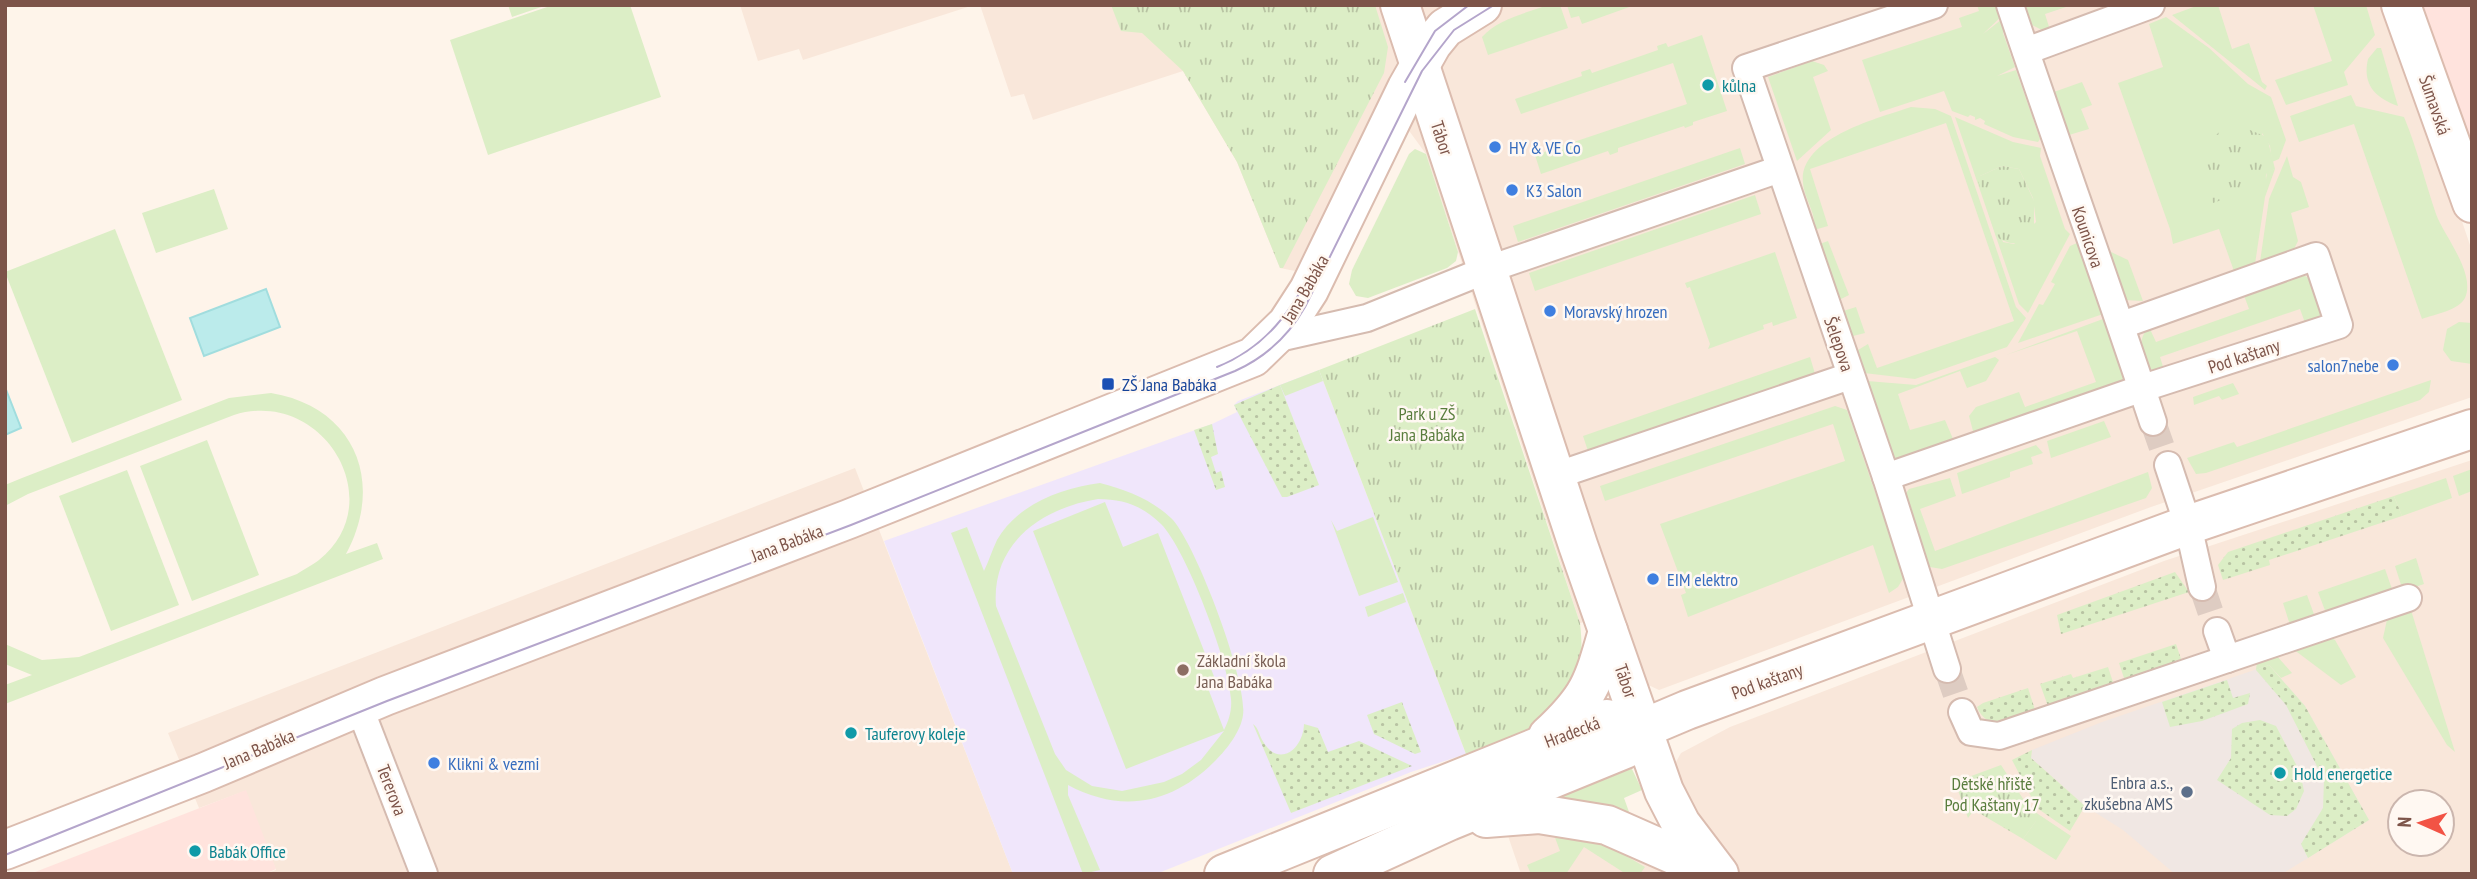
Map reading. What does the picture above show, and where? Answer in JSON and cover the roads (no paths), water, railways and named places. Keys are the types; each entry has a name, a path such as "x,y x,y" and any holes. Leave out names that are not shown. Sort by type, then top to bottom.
{"street":[{"name":"Tábor","path":"1400,5 1486,270 1642,729 1672,807 1718,874"},
{"path":"1419,64 1446,28 1482,5"},
{"name":"Šelepova","path":"1931,620 1886,477 1746,68 1934,5"},
{"name":"Kounicova","path":"2010,5 2084,225 2122,325 2153,422"},
{"path":"2026,51 2151,5"},
{"name":"Šumavská","path":"2401,5 2472,203"},
{"name":"Jana Babáka","path":"5,850 203,773 359,706 836,524 1253,357 1274,339 1308,290 1419,64"},
{"path":"1274,339 1367,317 1486,270 1780,169"},
{"name":"Pod kaštany","path":"1886,477 2143,388 2339,325 2316,257 2122,325"},
{"path":"1555,476 1850,376"},
{"name":"Pod kaštany","path":"1642,729 2188,525 2465,425"},
{"path":"2168,465 2188,525 2203,587"},
{"path":"1962,712 1971,732 1999,736 2408,598"},
{"path":"1931,620 1947,669"},
{"path":"1540,744 1577,709 1594,679 1608,631"},
{"path":"2217,631 2227,659"},
{"name":"Tererova","path":"359,706 424,874"},
{"name":"Hradecká","path":"1224,874 1607,719 1642,729 1625,749 1449,821 1333,874"},
{"path":"1449,821 1539,814 1569,816 1606,825 1718,874"}],"water":[{"path":"266,289 280,327 204,356 190,318"},
{"path":"5,387 21,428 5,435"}],"tunnel":[{"path":"2153,422 2168,465"},
{"path":"2202,587 2217,631"},
{"path":"1947,669 1962,712"}],"tram line":[{"path":"1405,82 1435,31 1469,5"},
{"path":"5,855 387,701 851,525 1246,365 1266,353 1284,337 1305,307 1422,71 1454,30 1494,5"},
{"path":"1217,367 1235,359 1264,338 1287,312 1316,264"}],"place":[{"name":"kůlna","path":"1708,85"},
{"name":"HY & VE Co","path":"1495,147"},
{"name":"K3 Salon","path":"1512,190"},
{"name":"Moravský hrozen","path":"1550,311"},
{"name":"salon7nebe","path":"2393,365"},
{"name":"ZŠ Jana Babáka","path":"1108,384"},
{"name":"EIM elektro","path":"1653,579"},
{"name":"Základní škola Jana Babáka","path":"1183,670"},
{"name":"Tauferovy koleje","path":"851,733"},
{"name":"Klikni & vezmi","path":"434,763"},
{"name":"Hold energetice","path":"2280,773"},
{"name":"Enbra a.s., zkušebna AMS","path":"2187,792"},
{"name":"Babák Office","path":"195,851"}],"park label":[{"name":"Park u ZŠ Jana Babáka","path":"1427,423"},
{"name":"Dětské hřiště Pod Kaštany 17","path":"1992,793"}]}
